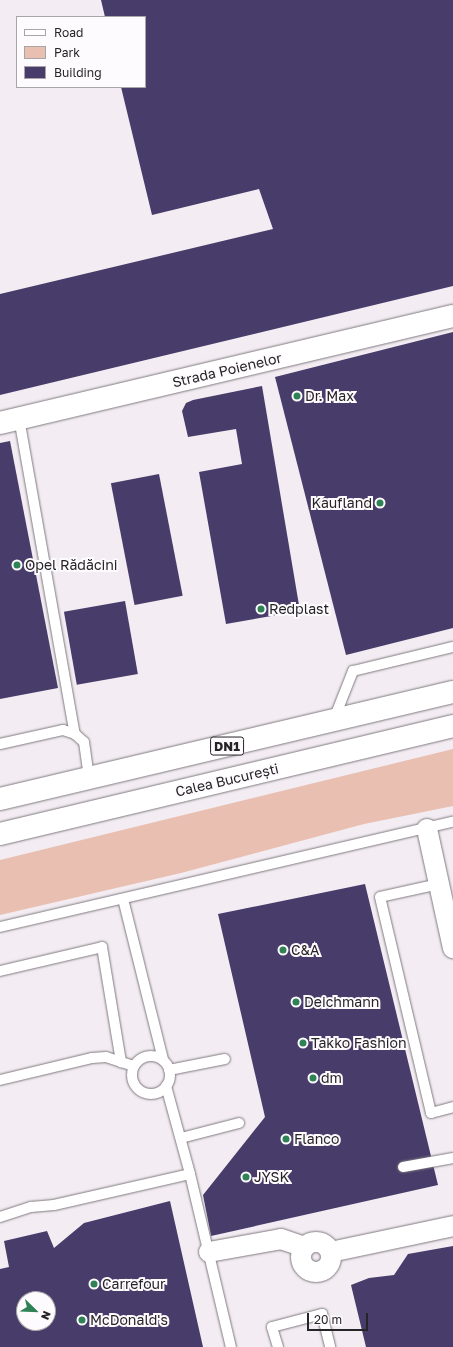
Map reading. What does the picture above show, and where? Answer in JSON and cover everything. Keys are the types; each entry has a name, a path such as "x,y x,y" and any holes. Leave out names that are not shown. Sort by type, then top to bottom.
{"main road":[{"name":"Strada Poienelor","path":"9,421 453,316"},
{"name":"DN1","path":"0,799 453,692"},
{"name":"Calea București","path":"0,834 453,726"}],"street":[{"path":"427,829 453,948"},
{"path":"331,1252 453,1226"},
{"path":"209,1252 281,1239 304,1247 317,1242 325,1245 331,1252"},
{"path":"304,1247 300,1256 302,1265 314,1272 328,1267 331,1252"}],"lane":[{"path":"9,421 75,734"},
{"path":"334,720 353,671 453,648"},
{"path":"0,744 63,730 75,734 84,742 89,778"},
{"path":"0,927 453,822"},
{"path":"439,884 380,897 430,1112 453,1107"},
{"path":"123,899 163,1060 169,1070 166,1086 190,1174 231,1347"},
{"path":"0,971 102,947 121,1062"},
{"path":"163,1060 147,1056 134,1066 132,1078 138,1089 144,1093 156,1093 166,1086"},
{"path":"0,1080 92,1058 106,1057 134,1066"},
{"path":"169,1070 225,1059"},
{"path":"181,1138 240,1123"},
{"path":"403,1167 453,1158"},
{"path":"0,1217 31,1207 54,1205 190,1174"},
{"path":"278,1347 272,1327 322,1314 330,1347"}],"green space":[{"path":"453,749 453,806 364,824 181,873 0,915 0,860"}],"building":[{"path":"101,0 453,0 453,286 0,395 0,294 273,229 259,189 152,215 121,88 146,88 146,16 105,16"},
{"name":"Kaufland","path":"453,332 453,628 346,655 275,377"},
{"path":"262,386 300,611 226,624 199,472 242,464 236,429 188,437 182,411 186,403 193,400"},
{"name":"Opel Rădăcini","path":"10,441 58,688 0,699 0,443"},
{"path":"159,474 183,596 135,605 111,483"},
{"path":"125,601 138,674 77,685 64,612"},
{"path":"365,884 438,1185 211,1236 203,1195 265,1117 218,914"},
{"name":"Carrefour","path":"170,1201 203,1347 0,1347 0,1269 9,1267 4,1241 47,1231 54,1248 84,1223"},
{"path":"453,1246 453,1347 366,1347 351,1285 369,1278 394,1275 408,1254"}],"place":[{"name":"Dr. Max","path":"297,396"},
{"name":"Kaufland","path":"380,503"},
{"name":"Opel Rădăcini","path":"17,565"},
{"name":"Redplast","path":"261,609"},
{"name":"C&A","path":"283,950"},
{"name":"Deichmann","path":"296,1002"},
{"name":"Takko Fashion","path":"303,1043"},
{"name":"dm","path":"313,1078"},
{"name":"Flanco","path":"286,1139"},
{"name":"JYSK","path":"246,1177"},
{"name":"Carrefour","path":"94,1284"},
{"name":"McDonald's","path":"82,1320"}]}
